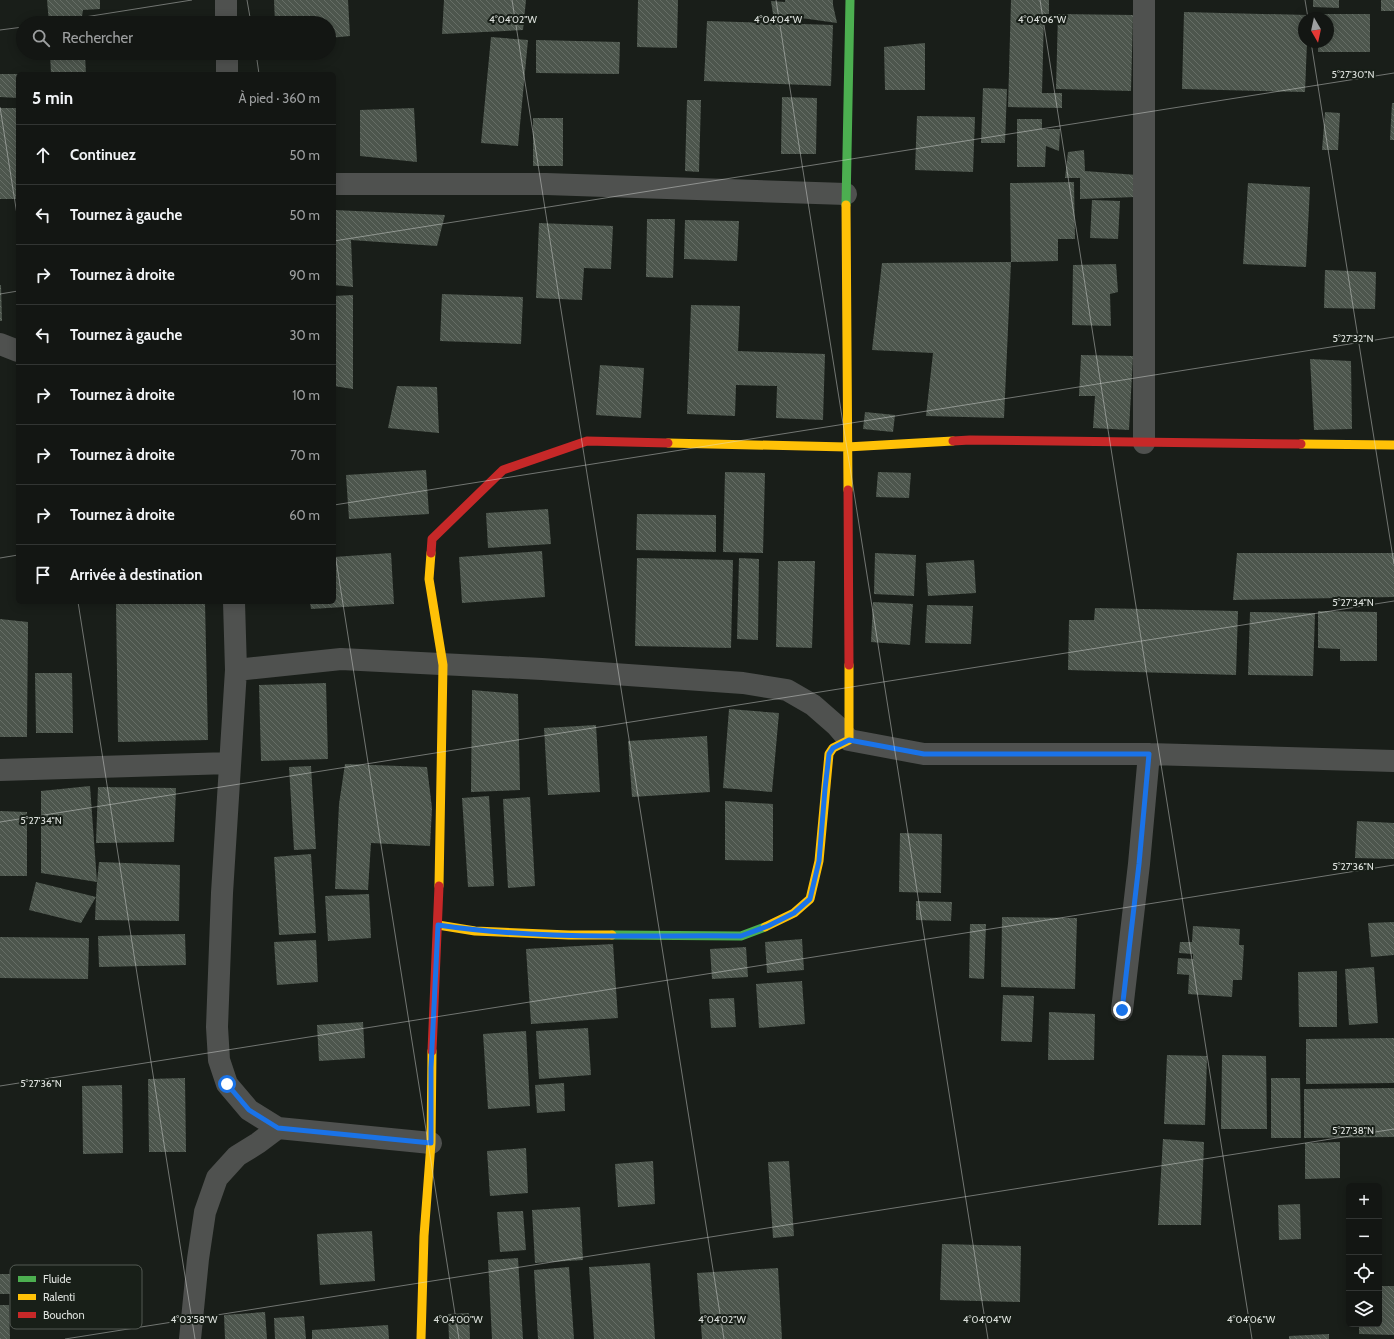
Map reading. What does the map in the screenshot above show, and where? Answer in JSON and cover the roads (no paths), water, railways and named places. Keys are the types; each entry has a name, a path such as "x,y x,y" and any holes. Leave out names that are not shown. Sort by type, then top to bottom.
{"street":[{"path":"226,0 226,16"},
{"path":"849,740 846,194 850,0"},
{"path":"1144,0 1144,443"},
{"path":"227,60 227,72"},
{"path":"336,184 546,184 846,194"},
{"path":"0,344 16,350"},
{"path":"421,1339 424,1236 431,1143 431,1068 438,925 443,665 429,579 432,539 503,470 587,441 847,447 970,440 1144,443 1394,444"},
{"path":"234,604 236,670 222,893 217,1027 219,1060 227,1084 249,1110 278,1128 431,1143"},
{"path":"236,670 341,659 542,669 743,683 787,690 813,705 837,726 849,740"},
{"path":"438,925 475,930 569,935 725,936 741,936 768,926 794,913 810,899 819,861 829,754 833,748 849,740 924,754 1149,754 1394,761"},
{"path":"1122,1010 1139,864 1149,754"},
{"path":"0,770 230,763"},
{"path":"190,1339 198,1259 205,1212 217,1178 238,1156 278,1128"}]}
